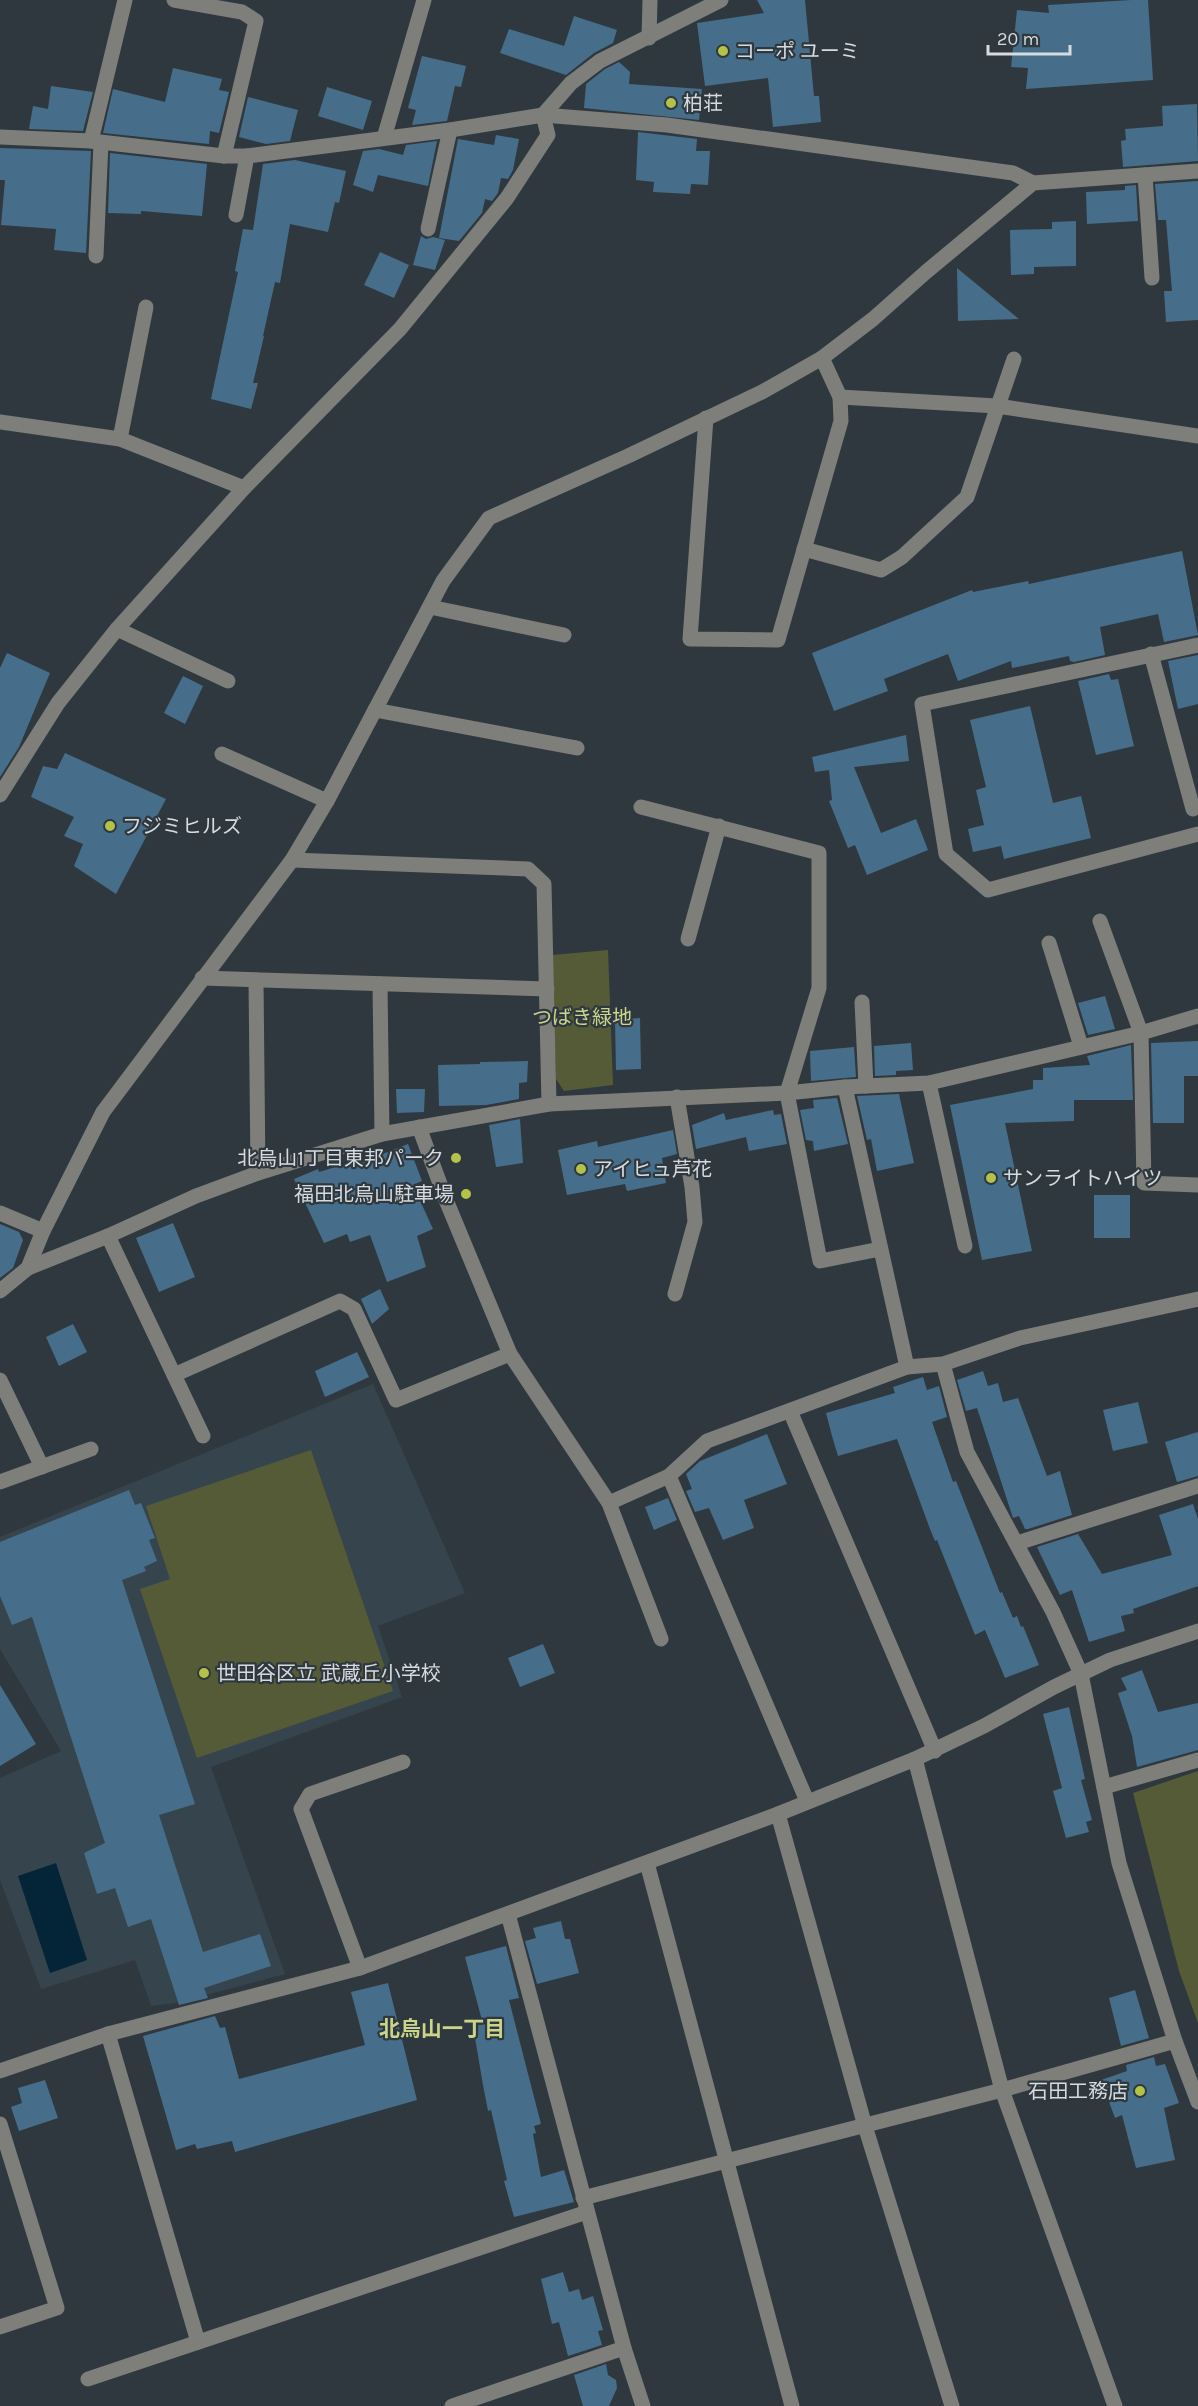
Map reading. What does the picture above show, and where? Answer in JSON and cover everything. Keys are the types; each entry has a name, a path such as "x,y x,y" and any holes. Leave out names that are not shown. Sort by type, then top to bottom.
{"street":[{"path":"96,256 96,142 125,0"},
{"path":"174,0 244,6 256,21 224,156"},
{"path":"384,138 424,0"},
{"path":"649,38 650,0"},
{"path":"543,115 571,83 600,61 721,0"},
{"path":"0,137 96,142 224,156 247,156 450,130 543,115 667,125 857,150 1012,173 1033,183 1198,171"},
{"path":"0,795 5,778 58,703 117,628 244,488 400,329 507,198 548,135 543,115"},
{"path":"428,229 450,130"},
{"path":"236,215 247,156"},
{"path":"1145,175 1152,278"},
{"path":"28,1268 43,1231 104,1112 292,860 327,801 443,581 489,518 628,456 762,392 822,358 873,319 1033,183"},
{"path":"120,439 146,307"},
{"path":"706,418 690,639 778,640 840,420 840,397 822,358"},
{"path":"804,549 881,570 902,557 967,497 1014,358"},
{"path":"840,397 997,406 1198,435"},
{"path":"0,422 120,439 244,488"},
{"path":"430,607 564,635"},
{"path":"117,628 228,681"},
{"path":"1198,645 922,704 946,854 988,890 1198,834"},
{"path":"1151,654 1196,808 1198,829"},
{"path":"375,710 577,748"},
{"path":"222,754 327,801"},
{"path":"641,807 819,853 819,988 787,1093 820,1261 880,1249"},
{"path":"688,939 719,826"},
{"path":"292,860 528,869 544,884 549,1104"},
{"path":"1100,921 1140,1033 1144,1183 1198,1185"},
{"path":"1049,943 1081,1046"},
{"path":"202,978 547,989"},
{"path":"256,980 258,1173"},
{"path":"380,984 382,1134"},
{"path":"862,1002 866,1086"},
{"path":"0,1291 28,1268 108,1236 196,1196 258,1173 382,1134 549,1104 787,1093 845,1087 929,1083 1140,1033 1198,1016"},
{"path":"929,1083 965,1246"},
{"path":"845,1087 908,1367"},
{"path":"675,1294 695,1222 692,1187 677,1097"},
{"path":"419,1127 446,1200 510,1354 609,1503 661,1639"},
{"path":"0,1213 43,1231"},
{"path":"108,1236 202,1436"},
{"path":"609,1503 669,1476 707,1441 908,1367 943,1364 1020,1338 1198,1299"},
{"path":"174,1375 340,1301 354,1309 396,1400 510,1354"},
{"path":"943,1364 967,1452 1053,1612 1081,1674 1119,1863 1175,2041 1198,2102"},
{"path":"0,1380 42,1467"},
{"path":"790,1412 935,1751"},
{"path":"0,1482 91,1449"},
{"path":"669,1476 807,1801"},
{"path":"1017,1543 1198,1486"},
{"path":"0,2071 108,2034 360,1968 647,1863 778,1814 935,1751 1054,1687 1110,1660 1198,1631"},
{"path":"915,1759 1002,2090 1115,2406"},
{"path":"1104,1787 1198,1760"},
{"path":"360,1968 302,1809 310,1794 403,1761"},
{"path":"778,1814 865,2126 952,2406"},
{"path":"647,1863 792,2406"},
{"path":"508,1914 624,2348 643,2406"},
{"path":"108,2034 198,2343"},
{"path":"88,2379 198,2343 585,2205 726,2163 1002,2090 1175,2041"},
{"path":"0,2124 57,2308 0,2327"},
{"path":"452,2406 624,2348"}],"shaded area":[{"name":"世田谷区立 武蔵丘小学校","path":"373,1384 465,1593 378,1626 402,1697 211,1767 285,1974 176,2003 151,2006 135,1960 41,1989 0,1880 0,1778 61,1751 0,1649 0,1537"}],"green space":[{"name":"つばき緑地","path":"608,950 613,1085 564,1091 556,1079 552,955"},
{"path":"311,1450 393,1691 197,1758 140,1589 170,1579 146,1506"},
{"path":"1198,1771 1198,2023 1179,1971 1133,1793"}],"water":[{"path":"56,1863 87,1960 50,1973 18,1876"}],"building":[{"path":"757,0 805,0 814,96 819,96 821,122 773,127 768,78 705,86 697,23 764,13"},
{"path":"1148,0 1153,80 1026,89 1028,68 1011,67 1017,10 1049,13 1048,5"},
{"path":"574,16 617,30 613,43 594,53 566,75 500,53 509,29 564,46"},
{"path":"422,56 466,66 461,87 455,86 447,121 412,125 416,110 408,108"},
{"path":"619,62 630,72 629,84 702,89 699,120 584,108 586,84 605,69"},
{"path":"173,68 222,79 219,90 229,92 219,133 210,131 209,144 103,133 113,89 165,102"},
{"path":"51,86 93,92 83,131 29,129 33,106 48,109"},
{"path":"327,87 372,101 363,130 318,116"},
{"path":"248,97 298,110 290,141 266,144 239,137"},
{"path":"1197,104 1198,161 1123,167 1121,141 1126,140 1125,129 1163,126 1162,106"},
{"path":"638,132 697,139 696,151 710,151 708,185 691,184 690,194 653,192 654,182 636,180"},
{"path":"496,135 519,139 513,170 508,179 501,178 498,193 492,201 485,199 482,213 459,241 439,238 458,139 494,145"},
{"path":"437,141 428,186 378,175 373,192 353,185 363,151 379,149 403,155 406,145"},
{"path":"0,148 91,151 86,253 54,250 56,229 1,225 5,180 0,180"},
{"path":"110,153 207,164 202,216 141,211 141,214 108,213"},
{"path":"295,160 346,171 339,203 335,202 328,232 290,224 280,283 275,282 253,383 258,383 251,409 211,399 238,272 235,271 243,229 253,230 263,164"},
{"path":"1198,181 1198,320 1166,322 1164,291 1172,291 1166,220 1158,220 1155,184"},
{"path":"1136,185 1138,221 1087,224 1086,192 1125,190 1125,186"},
{"path":"1076,221 1076,266 1034,267 1034,274 1011,275 1010,230 1052,229 1052,222"},
{"path":"421,236 426,239 433,237 445,240 435,270 413,265"},
{"path":"380,252 409,265 394,298 364,285"},
{"path":"957,268 1019,319 958,321"},
{"path":"1182,551 1198,635 1164,642 1158,614 1100,627 1105,655 1074,662 1070,661 1069,656 1012,668 1011,661 958,681 948,654 884,679 888,691 834,711 812,653 972,590 973,592 1028,581 1029,584"},
{"path":"7,653 50,673 19,747 0,777 0,668"},
{"path":"1198,655 1198,704 1178,709 1168,661"},
{"path":"1109,674 1111,680 1118,679 1134,746 1096,755 1078,681"},
{"path":"183,676 203,686 185,724 164,713"},
{"path":"1030,706 1053,803 1081,796 1091,838 1004,859 1001,846 973,852 968,829 984,825 976,790 986,787 970,720"},
{"path":"906,735 909,761 854,767 881,833 916,819 928,850 867,875 855,845 848,848 829,801 832,800 829,770 815,772 812,757"},
{"name":"フジミヒルズ","path":"65,753 166,799 116,894 74,866 83,844 64,836 74,817 31,797 43,766 57,769"},
{"path":"1105,996 1115,1029 1088,1035 1078,1003"},
{"path":"640,1018 641,1069 616,1070 615,1020"},
{"path":"1198,1041 1198,1076 1184,1076 1184,1123 1153,1123 1151,1043"},
{"path":"911,1043 913,1070 896,1071 896,1075 875,1076 874,1046"},
{"path":"1131,1045 1133,1100 1074,1100 1074,1121 1005,1123 1032,1251 982,1260 950,1105 1033,1089 1033,1080 1043,1080 1043,1068 1090,1065 1087,1056"},
{"path":"854,1047 856,1077 811,1081 810,1051"},
{"path":"528,1061 527,1082 519,1083 519,1099 486,1105 439,1106 438,1065"},
{"path":"396,1089 425,1089 424,1112 397,1113"},
{"path":"899,1094 914,1163 877,1171 871,1139 867,1140 857,1096"},
{"path":"837,1098 848,1144 814,1151 813,1141 806,1140 800,1110 814,1108 813,1100"},
{"path":"773,1110 774,1115 781,1114 787,1144 749,1151 746,1137 696,1149 692,1125 724,1113 726,1120"},
{"path":"520,1119 523,1163 496,1167 489,1125"},
{"path":"673,1130 677,1154 662,1158 666,1183 627,1191 625,1184 567,1195 558,1150 597,1141 598,1147"},
{"path":"408,1144 422,1181 413,1185 433,1229 417,1236 426,1267 387,1282 370,1235 350,1242 347,1234 324,1243 294,1179 318,1169 319,1172 345,1164 347,1168"},
{"path":"1094,1195 1130,1195 1130,1238 1094,1238"},
{"path":"173,1223 195,1277 159,1292 136,1238"},
{"path":"0,1224 19,1232 23,1240 13,1268 0,1278"},
{"path":"380,1289 389,1309 372,1324 361,1299"},
{"path":"73,1324 87,1352 59,1366 46,1337"},
{"path":"357,1352 369,1377 325,1397 315,1371"},
{"path":"983,1371 988,1386 998,1383 1003,1402 1018,1398 1047,1476 1060,1471 1072,1515 1028,1529 1025,1529 1019,1516 1013,1518 977,1408 966,1411 957,1380"},
{"path":"923,1377 927,1390 939,1386 947,1417 932,1422 953,1482 956,1481 1000,1593 1002,1592 1013,1618 1017,1616 1021,1627 1023,1626 1039,1665 1005,1678 985,1630 975,1635 937,1540 935,1541 930,1529 897,1439 838,1456 832,1436 826,1413 895,1393 893,1387"},
{"path":"1138,1402 1148,1443 1113,1451 1103,1410"},
{"path":"1198,1432 1198,1476 1177,1482 1165,1442"},
{"path":"767,1434 787,1484 744,1500 754,1528 723,1540 709,1508 695,1512 686,1491 692,1489 686,1474 700,1461"},
{"path":"129,1490 135,1505 141,1503 155,1538 149,1540 157,1561 144,1567 146,1571 122,1580 195,1804 159,1815 203,1952 260,1934 271,1966 204,1988 208,1998 179,2005 151,1919 128,1927 115,1888 97,1894 84,1853 105,1843 32,1617 12,1625 0,1596 0,1542"},
{"path":"668,1498 677,1520 654,1530 645,1507"},
{"path":"1193,1504 1198,1519 1198,1586 1133,1609 1134,1613 1121,1616 1125,1631 1089,1642 1072,1590 1060,1595 1037,1547 1078,1534 1102,1574 1172,1555 1159,1515"},
{"path":"543,1644 555,1673 520,1687 508,1658"},
{"path":"1142,1670 1158,1712 1198,1703 1198,1750 1137,1767 1132,1736 1118,1693 1127,1690 1121,1678"},
{"path":"0,1685 36,1744 0,1766"},
{"path":"1069,1707 1085,1779 1081,1780 1092,1820 1086,1822 1089,1832 1066,1838 1053,1791 1062,1788 1043,1714"},
{"path":"561,1921 565,1939 570,1939 579,1973 537,1984 525,1941 536,1938 533,1928"},
{"path":"506,1946 519,1998 509,2000 541,2124 534,2126 536,2133 533,2134 541,2177 564,2170 574,2202 514,2217 504,2181 507,2180 491,2110 488,2111 483,2085 473,2026 483,2024 465,1957"},
{"path":"388,1983 417,2100 235,2152 232,2141 197,2149 195,2144 176,2150 143,2036 215,2016 220,2028 225,2027 239,2079 365,2045 351,1992"},
{"path":"1135,1990 1149,2038 1121,2046 1109,1998"},
{"path":"1154,2057 1156,2066 1165,2064 1179,2103 1164,2108 1175,2160 1136,2168 1122,2115 1115,2118 1101,2080 1127,2071 1126,2065"},
{"path":"45,2080 58,2118 19,2131 11,2107 22,2103 18,2088"},
{"path":"563,2272 569,2292 579,2289 582,2300 593,2296 603,2330 598,2331 602,2345 568,2356 559,2322 552,2324 541,2279"},
{"path":"606,2364 608,2375 616,2380 617,2388 609,2406 583,2406 574,2375"}],"place":[{"name":"コーポ ユーミ","path":"723,51"},
{"name":"柏荘","path":"671,103"},
{"name":"フジミヒルズ","path":"110,826"},
{"name":"北烏山1丁目東邦パーク","path":"456,1158"},
{"name":"アイヒュ芦花","path":"581,1169"},
{"name":"サンライトハイツ","path":"991,1178"},
{"name":"福田北烏山駐車場","path":"466,1194"},
{"name":"世田谷区立 武蔵丘小学校","path":"204,1673"},
{"name":"石田工務店","path":"1140,2091"}],"district":[{"name":"北烏山一丁目","path":"442,2029"}]}
